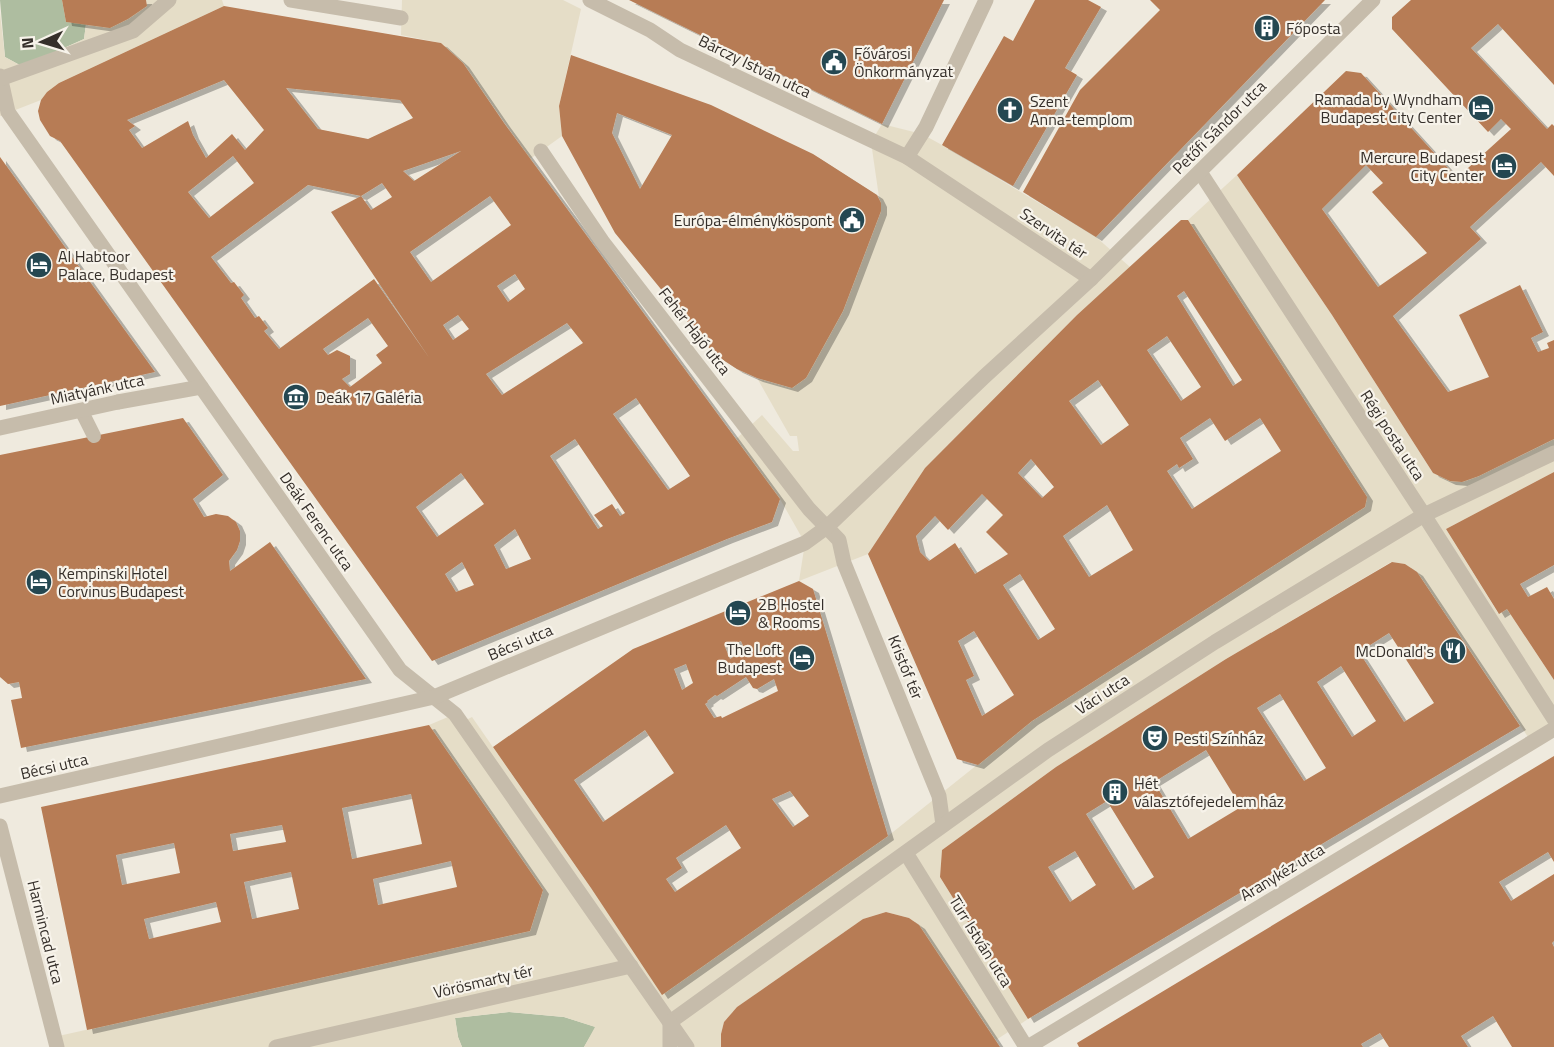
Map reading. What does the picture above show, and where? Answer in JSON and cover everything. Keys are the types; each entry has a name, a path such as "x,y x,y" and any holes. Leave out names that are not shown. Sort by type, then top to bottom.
{"street":[{"path":"0,77 133,31 169,0"},
{"path":"291,0 401,18"},
{"name":"Bárczy István utca","path":"590,0 650,30 680,50 907,157"},
{"path":"907,157 926,127 986,0"},
{"name":"Petőfi Sándor utca","path":"1091,279 1373,0"},
{"name":"Deák Ferenc utca","path":"0,77 8,112 400,670 455,714 631,966"},
{"name":"Fehér Hajó utca","path":"542,151 602,241 809,509 827,527"},
{"name":"Szervita tér","path":"907,157 1091,279 984,377"},
{"name":"Régi posta utca","path":"1200,172 1554,719"},
{"name":"Bécsi utca","path":"0,796 434,697 805,543 827,527 984,377"},
{"name":"Miatyánk utca","path":"0,428 118,402 201,387"},
{"name":"Váci utca","path":"670,1022 1048,750 1215,642 1424,515 1554,453"},
{"name":"Kristóf tér","path":"827,527 839,540 844,563 939,796 943,825"},
{"name":"Aranykéz utca","path":"1027,1047 1554,729"},
{"name":"Harmincad utca","path":"0,826 57,1047"},
{"name":"Türr István utca","path":"906,853 1027,1047"},
{"path":"631,966 687,1047"},
{"name":"Vörösmarty tér","path":"276,1047 631,966"},
{"path":"670,1022 670,1047"}],"lane":[{"path":"81,410 94,436"}],"green space":[{"path":"0,0 62,0 66,22 86,24 84,39 53,53 27,69 5,57"},
{"path":"509,1012 564,1017 596,1027 584,1047 462,1047 455,1018"}],"shaded area":[{"path":"146,0 222,0 224,6 59,83 41,100 0,116 0,13 5,57 27,69 53,53 84,39 86,24 110,27 128,19 147,6"},
{"path":"402,0 563,0 581,9 559,106 562,136 530,159 463,63 441,43 401,35"},
{"path":"882,124 922,134 942,145 1096,237 1130,267 1077,315 925,468 868,554 799,581 805,543 780,499 736,439 762,415 793,451 799,451 797,436 790,436 757,378 792,388 806,378 843,311 881,211 871,142"},
{"path":"1237,175 1332,315 1433,473 1450,481 1462,482 1554,439 1554,472 1446,529 1498,613 1507,609 1554,680 1554,729 1532,743 1417,572 1405,564 1391,562 1226,659 1056,767 942,850 940,877 1028,1019 996,1040 919,925 909,918 886,912 863,919 737,1007 724,1022 721,1034 722,1047 584,1047 595,1027 564,1017 509,1012 455,1018 462,1047 57,1047 54,1037 530,931 543,890 429,725 455,714 468,719 472,717 662,994 888,836 1032,721 1365,507 1366,497 1188,220"}],"building":[{"path":"62,0 146,0 147,6 110,28 66,22"},
{"name":"Fővárosi Önkormányzat","path":"629,0 944,0 882,124"},
{"name":"Szent Anna-templom","path":"1035,0 1088,0 1101,7 1065,68 1077,75 1013,186 942,145 1004,36 1013,41"},
{"path":"1150,0 1325,0 1096,237 1023,192 1080,90 1160,10"},
{"path":"1411,0 1554,0 1554,85 1498,24 1471,48 1547,129 1552,124 1554,126 1554,176 1541,162 1470,227 1481,239 1393,316 1448,392 1489,377 1459,315 1520,285 1543,332 1531,338 1538,352 1549,348 1547,343 1554,340 1554,439 1462,482 1450,481 1433,473 1332,315 1237,175 1346,71 1361,73 1457,178 1511,129 1501,119 1488,132 1392,29 1392,17","holes":["1366,165 1383,183 1372,192 1427,253 1378,287 1322,209"]},
{"path":"224,6 441,43 463,63 504,123 780,499 772,522 432,661 60,141 50,136 40,120 38,111 41,100 47,92 59,83","holes":["224,80 264,130 245,150 232,134 206,158 188,121 142,148 129,130 135,126 127,120","286,88 400,100 413,118 368,139 318,129","461,151 414,181 403,171","233,156 254,183 209,218 188,192","382,183 392,197 371,210 361,196","308,185 361,196 331,212 430,359 374,279 279,349 264,331 268,328 259,316 255,318 241,298 244,295 234,282 231,283 211,257","490,196 511,225 431,282 410,252","515,274 525,289 508,302 497,286","458,315 469,329 453,340 443,325","368,318 388,346 376,355 382,363 350,387 342,379 350,374 350,356 337,350 328,355 323,349","567,323 583,343 502,395 486,374","636,398 690,476 668,490 613,414","575,439 625,513 620,516 612,504 594,515 603,526 598,529 550,456","461,473 484,504 437,537 416,507","515,529 531,559 506,569 494,545","462,562 474,585 456,592 445,574"]},
{"path":"571,55 711,105 813,154 877,195 881,203 881,211 843,311 806,378 792,388 757,378 737,369 714,354 615,233 562,136 559,106","holes":["617,113 672,135 640,189 612,133"]},
{"name":"Al Habtoor Palace, Budapest","path":"0,157 155,372 0,406"},
{"path":"1181,220 1188,220 1367,497 1365,507 1032,721 978,765 957,759 868,554 925,468 1077,315","holes":["1184,291 1242,380 1233,386 1177,296","1167,336 1201,387 1181,401 1147,350","1098,380 1129,425 1101,445 1069,401","1210,418 1225,441 1260,418 1281,451 1192,509 1167,471 1177,464 1179,468 1193,459 1180,438","1031,459 1054,487 1042,498 1018,473","982,494 1003,515 986,532 1008,554 975,574 955,543 929,561 920,552 916,536 935,516 948,530","1107,505 1133,550 1089,577 1063,536","1020,574 1055,629 1038,640 1003,585","974,631 1014,695 982,716 966,680 974,676 958,641"]},
{"name":"Kempinski Hotel Corvinus Budapest","path":"183,418 223,475 193,499 204,517 216,514 228,516 236,522 240,531 240,541 229,561 230,571 270,542 366,679 21,748 11,700 22,698 19,682 8,684 0,677 0,455"},
{"path":"1554,472 1554,565 1520,584 1528,597 1547,587 1554,599 1554,680 1507,609 1499,614 1446,529"},
{"path":"1392,562 1405,564 1417,572 1520,726 1028,1019 940,877 942,850 1056,767 1226,659","holes":["1389,633 1434,703 1404,722 1359,652","1341,666 1376,721 1352,737 1317,682","1280,694 1326,768 1304,781 1257,708","1206,750 1241,807 1188,839 1154,782","1107,801 1154,877 1133,890 1086,814","1075,851 1096,885 1070,902 1048,867"]},
{"path":"799,581 813,589 888,836 662,995 493,747 633,649","holes":["741,641 745,650 730,659 725,647","686,664 693,683 682,690 674,669","746,677 753,688 757,689 774,679 778,691 722,718 721,716 714,718 705,704 715,695 717,696","645,730 674,773 603,822 574,780","790,791 809,816 793,827 772,799","726,825 741,848 675,892 666,879 682,868 676,858"]},
{"path":"429,725 543,890 530,931 87,1030 41,807","holes":["411,794 422,844 352,859 342,808","282,825 286,842 233,851 230,834","174,843 180,873 122,885 116,855","451,861 457,887 378,905 373,879","291,872 299,909 252,919 244,882","216,902 221,922 149,939 144,919"]},
{"path":"1554,756 1554,862 1548,852 1499,882 1511,901 1554,874 1554,941 1552,943 1554,947 1554,1047 1512,1047 1493,1016 1461,1036 1468,1047 1389,1047 1380,1033 1361,1044 1363,1047 1079,1047 1077,1043"},
{"path":"886,912 909,918 919,925 1000,1047 721,1047 724,1022 737,1007 863,919"}],"place":[{"name":"Főposta","path":"1267,28"},
{"name":"Fővárosi Önkormányzat","path":"834,62"},
{"name":"Ramada by Wyndham Budapest City Center","path":"1481,108"},
{"name":"Szent Anna-templom","path":"1010,110"},
{"name":"Mercure Budapest City Center","path":"1504,166"},
{"name":"Európa-élményköspont","path":"852,220"},
{"name":"Al Habtoor Palace, Budapest","path":"39,265"},
{"name":"Deák 17 Galéria","path":"296,397"},
{"name":"Kempinski Hotel Corvinus Budapest","path":"39,582"},
{"name":"2B Hostel & Rooms","path":"738,613"},
{"name":"McDonald's","path":"1453,651"},
{"name":"The Loft Budapest","path":"802,658"},
{"name":"Pesti Színház","path":"1155,738"},
{"name":"Hét választófejedelem ház","path":"1115,792"}]}
